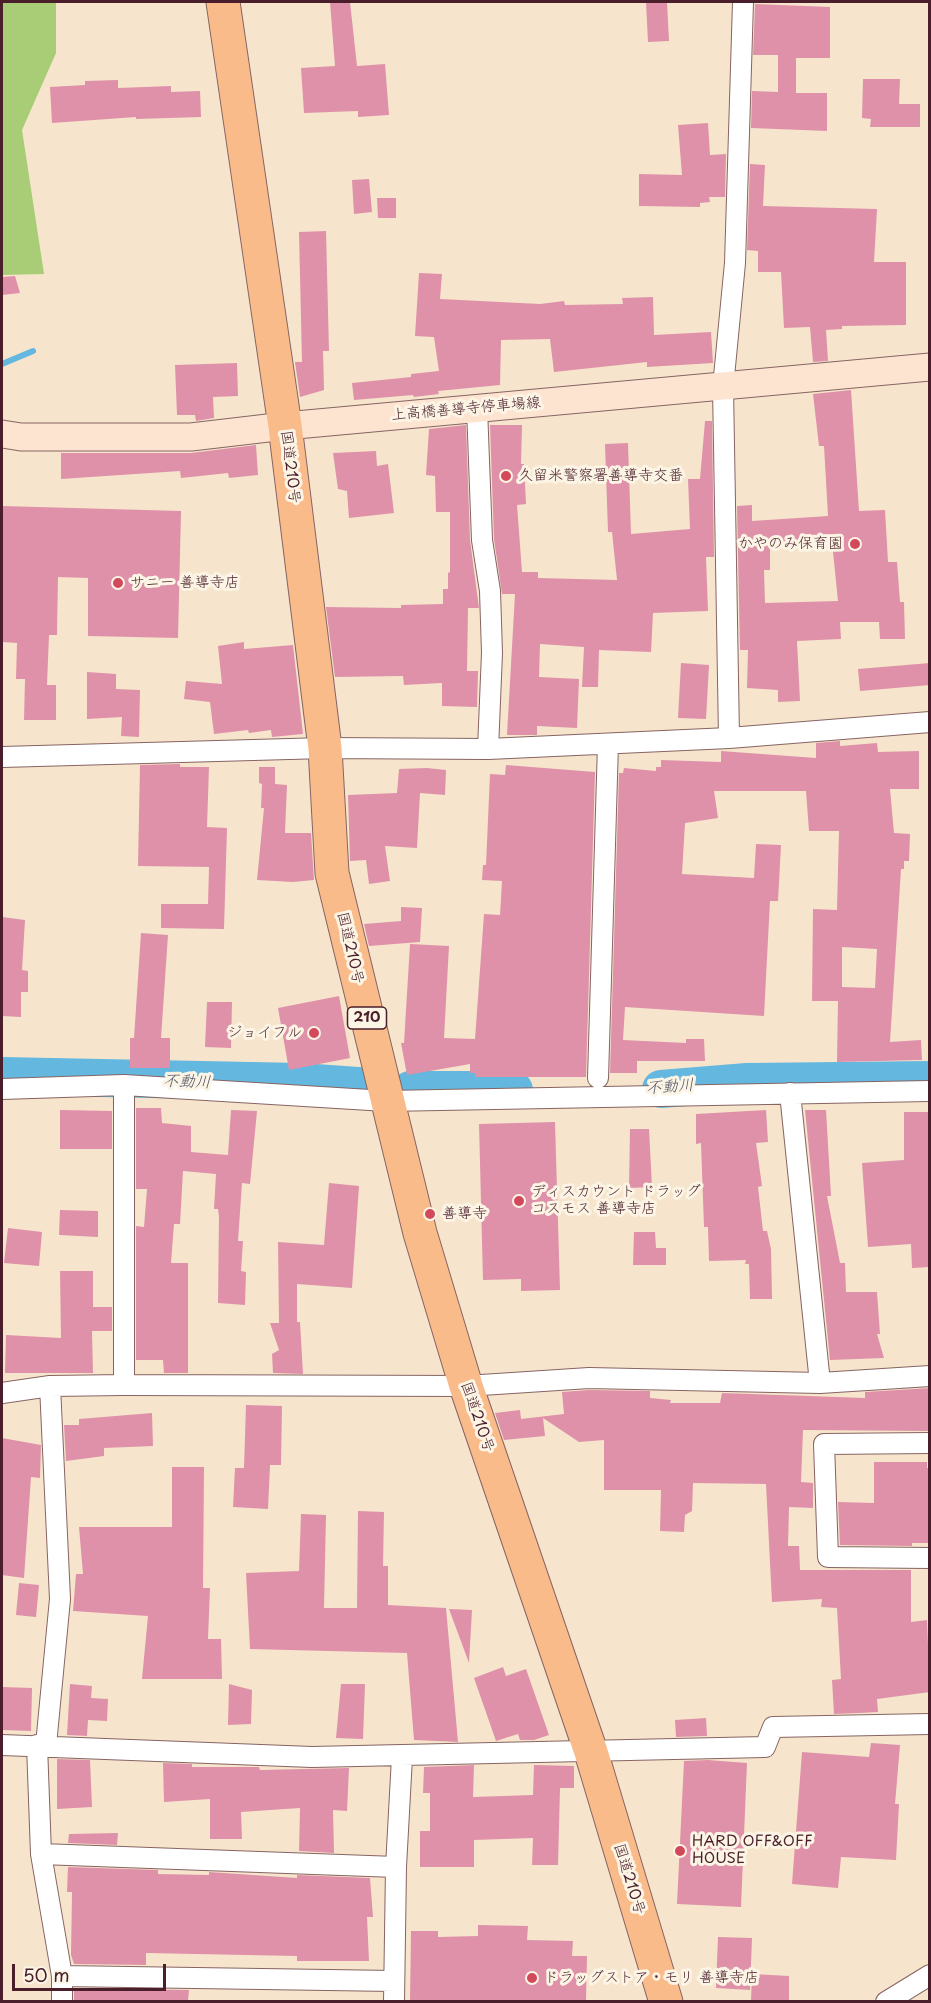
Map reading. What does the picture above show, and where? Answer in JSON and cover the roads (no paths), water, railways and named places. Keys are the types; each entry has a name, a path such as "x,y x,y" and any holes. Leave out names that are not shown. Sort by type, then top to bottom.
{"highway":[{"name":"国道210号","path":"224,2 285,426 325,747 332,873 420,1233 466,1386 591,1752 666,2001"}],"main road":[{"name":"上高橋善導寺停車場線","path":"2,434 21,437 191,437 285,426 930,367"}],"street":[{"path":"729,738 723,387 735,263 743,2"},
{"path":"477,408 482,540 490,591 492,653 488,749"},
{"path":"2,757 325,747 488,749 729,738 930,722"},
{"path":"598,1078 608,744"},
{"path":"124,1085 124,1385"},
{"path":"2,1089 124,1085 386,1101 930,1091"},
{"path":"790,1093 820,1383"},
{"path":"2,1393 50,1386 466,1386 588,1378 820,1383 930,1376"},
{"path":"50,1386 60,1599 42,1745 41,1854 62,1976 62,2001"},
{"path":"930,1443 824,1444 828,1557 930,1558"},
{"path":"2,1745 312,1757 402,1757 765,1747 773,1727 930,1724"},
{"path":"394,2001 396,1867 402,1757"},
{"path":"41,1854 396,1867"},
{"path":"886,2001 930,1975"},
{"path":"62,1976 394,1981"}],"waterway":[{"path":"2,364 33,351"},
{"name":"不動川","path":"2,1076 301,1082 372,1087"},
{"name":"不動川","path":"661,1089 747,1082 930,1080"},
{"name":"不動川","path":"410,1090 514,1090"}],"place":[{"name":"久留米警察署善導寺交番","path":"506,476"},
{"name":"かやのみ保育園","path":"855,544"},
{"name":"サニー 善導寺店","path":"118,583"},
{"name":"ジョイフル","path":"314,1033"},
{"name":"ディスカウント ドラッグ コスモス 善導寺店","path":"519,1201"},
{"name":"善導寺","path":"430,1214"},
{"name":"HARD OFF&OFF HOUSE","path":"680,1851"},
{"name":"ドラッグストア・モリ 善導寺店","path":"532,1978"}]}
